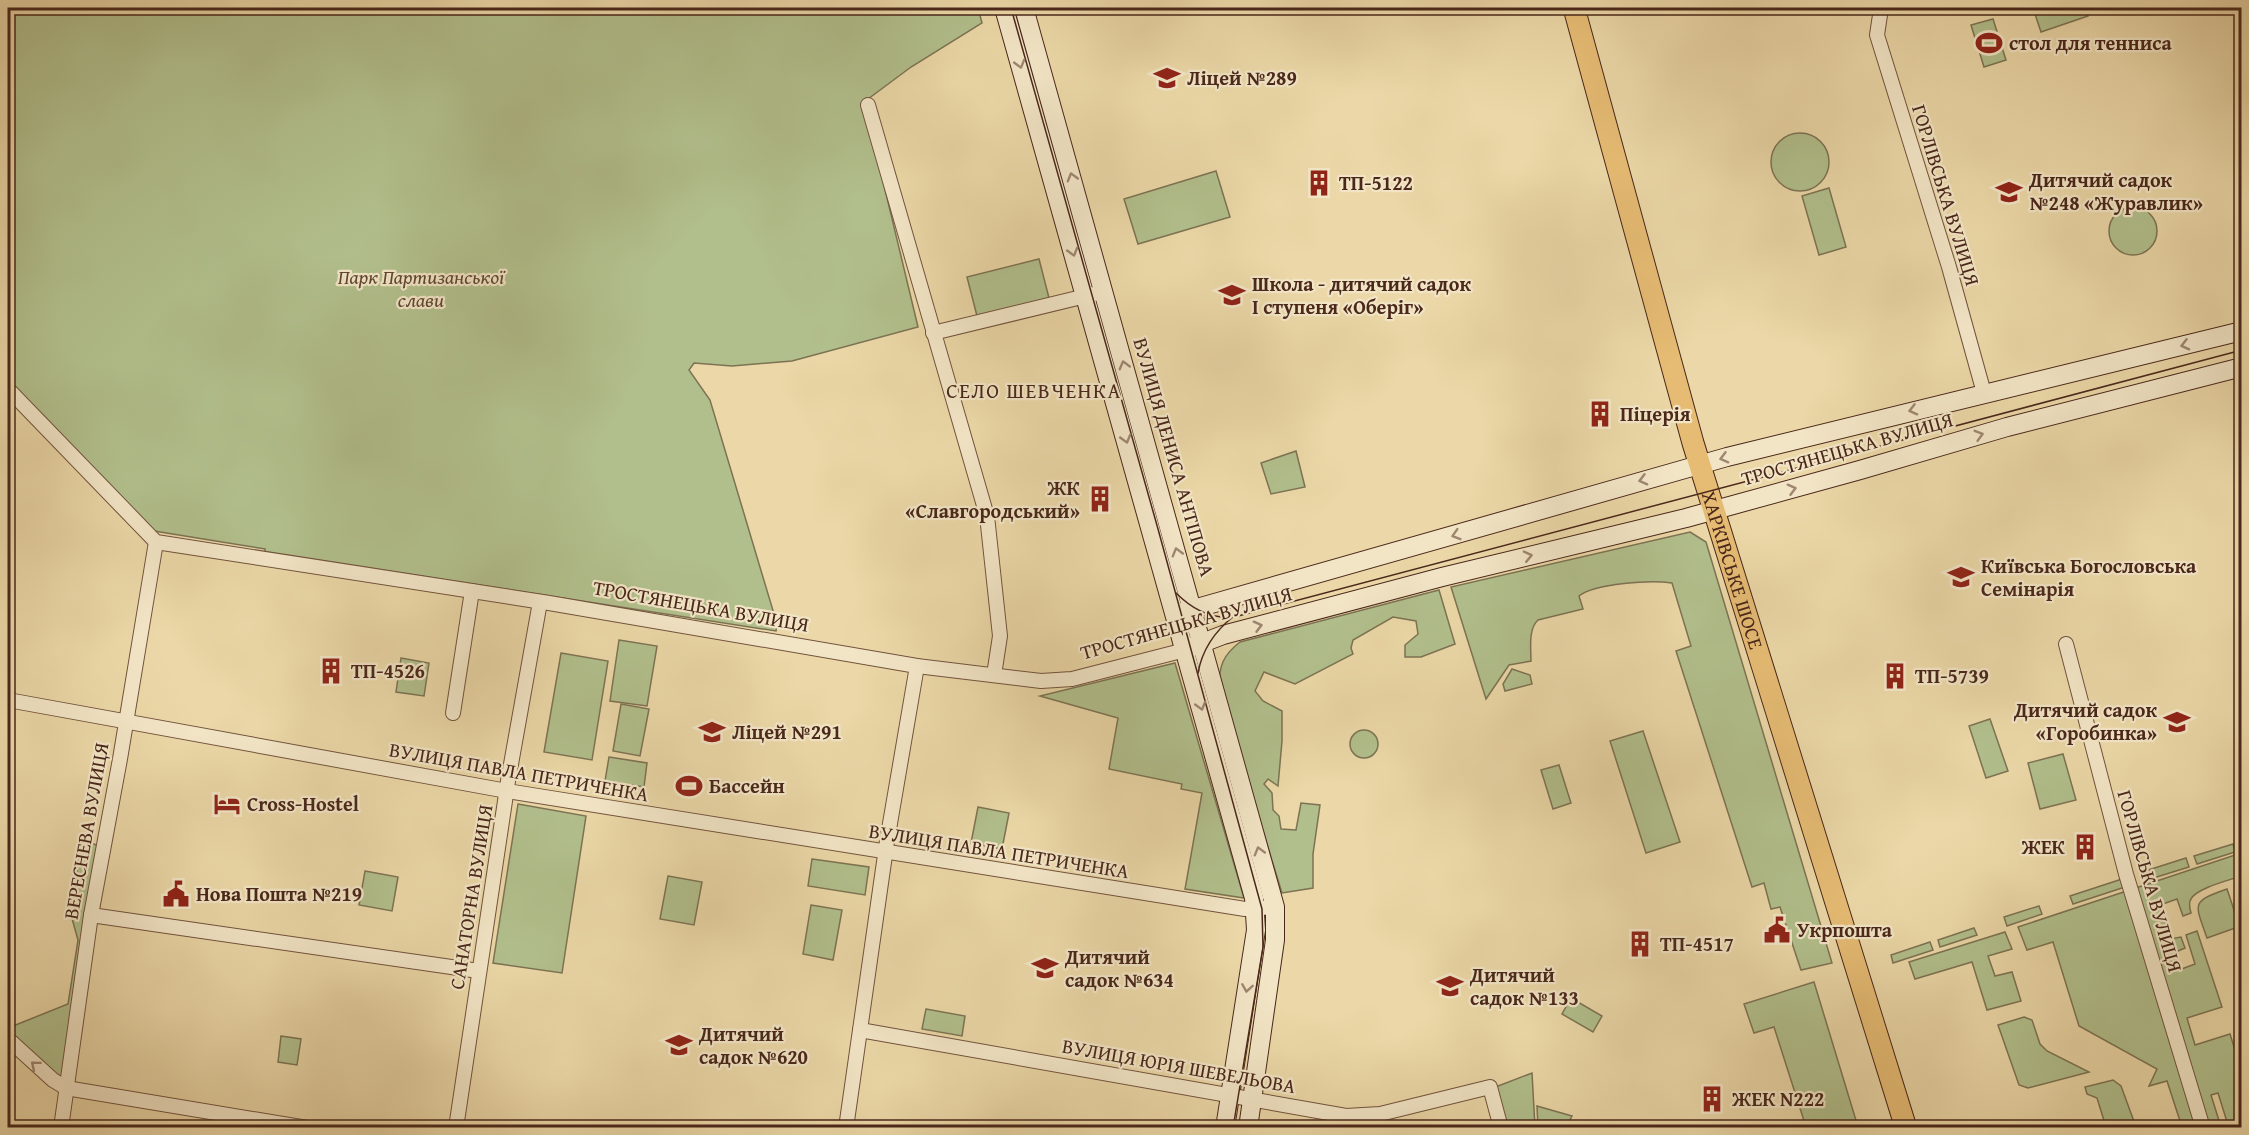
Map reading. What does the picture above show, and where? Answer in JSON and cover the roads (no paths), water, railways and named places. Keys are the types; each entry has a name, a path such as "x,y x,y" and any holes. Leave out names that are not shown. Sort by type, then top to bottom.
{"main road":[{"name":"ХАРКІВСЬКЕ ШОСЕ","path":"1574,8 1674,378 1906,1128"}],"street":[{"name":"ВУЛИЦЯ ДЕНИСА АНТІПОВА","path":"1004,8 1085,296 1184,611"},
{"name":"ВУЛИЦЯ ДЕНИСА АНТІПОВА","path":"1024,8 1104,291 1193,646 1255,909 1256,930 1225,1128"},
{"name":"ГОРЛІВСЬКА ВУЛИЦЯ","path":"1878,8 1880,15 1877,35 1949,267 1984,393"},
{"path":"868,105 987,516 1000,636 994,675"},
{"path":"933,333 1104,291"},
{"name":"ТРОСТЯНЕЦЬКА ВУЛИЦЯ","path":"1184,611 1700,465 2241,331"},
{"name":"ТРОСТЯНЕЦЬКА ВУЛИЦЯ","path":"156,542 540,602 917,666 1041,681 1072,679 1193,646 1223,635 1442,577 1715,510 2007,427 2241,367"},
{"path":"8,389 156,542"},
{"path":"8,410 18,399"},
{"name":"ВЕРЕСНЕВА ВУЛИЦЯ","path":"62,1128 91,915 156,542"},
{"path":"453,713 472,591"},
{"name":"САНАТОРНА ВУЛИЦЯ","path":"456,1128 507,791 540,602"},
{"name":"ГОРЛІВСЬКА ВУЛИЦЯ","path":"2066,644 2126,874 2203,1128"},
{"name":"ВУЛИЦЯ ДЕНИСА АНТІПОВА","path":"1193,646 1208,673 1275,907 1275,940 1248,1128"},
{"path":"846,1128 886,852 917,666"},
{"name":"ВУЛИЦЯ ПАВЛА ПЕТРИЧЕНКА","path":"8,700 507,791 1150,895 1255,909 1275,907"},
{"path":"91,915 479,971"},
{"name":"ВУЛИЦЯ ЮРІЯ ШЕВЕЛЬОВА","path":"860,1029 1346,1116 1380,1114 1490,1087 1502,1128"},
{"path":"8,1039 53,1080 66,1088 307,1128"}],"tram line":[{"path":"1011,8 1262,909 1263,947 1233,1128"},
{"path":"1176,593 1204,613 1220,617 1238,616 2242,350"},
{"path":"1198,673 1210,642 1234,616"}],"place":[{"name":"стол для тенниса","path":"1989,43"},
{"name":"Ліцей №289","path":"1167,78"},
{"name":"ТП-5122","path":"1319,183"},
{"name":"Дитячий садок №248 «Журавлик»","path":"2009,192"},
{"name":"Школа - дитячий садок І ступеня «Оберіг»","path":"1232,295"},
{"name":"Піцерія","path":"1600,414"},
{"name":"ЖК «Славгородський»","path":"1100,499"},
{"name":"Київська Богословська Семінарія","path":"1961,577"},
{"name":"ТП-4526","path":"331,671"},
{"name":"ТП-5739","path":"1895,676"},
{"name":"Дитячий садок «Горобинка»","path":"2177,722"},
{"name":"Ліцей №291","path":"712,732"},
{"name":"Бассейн","path":"689,786"},
{"name":"Cross-Hostel","path":"227,804"},
{"name":"ЖЕК","path":"2085,847"},
{"name":"Нова Пошта №219","path":"176,894"},
{"name":"Укрпошта","path":"1777,930"},
{"name":"ТП-4517","path":"1640,944"},
{"name":"Дитячий садок №634","path":"1045,968"},
{"name":"Дитячий садок №133","path":"1450,986"},
{"name":"Дитячий садок №620","path":"679,1045"},
{"name":"ЖЕК N222","path":"1712,1099"}],"district":[{"name":"СЕЛО ШЕВЧЕНКА","path":"1034,391"}],"park label":[{"name":"Парк Партизанської слави","path":"421,288"}]}
